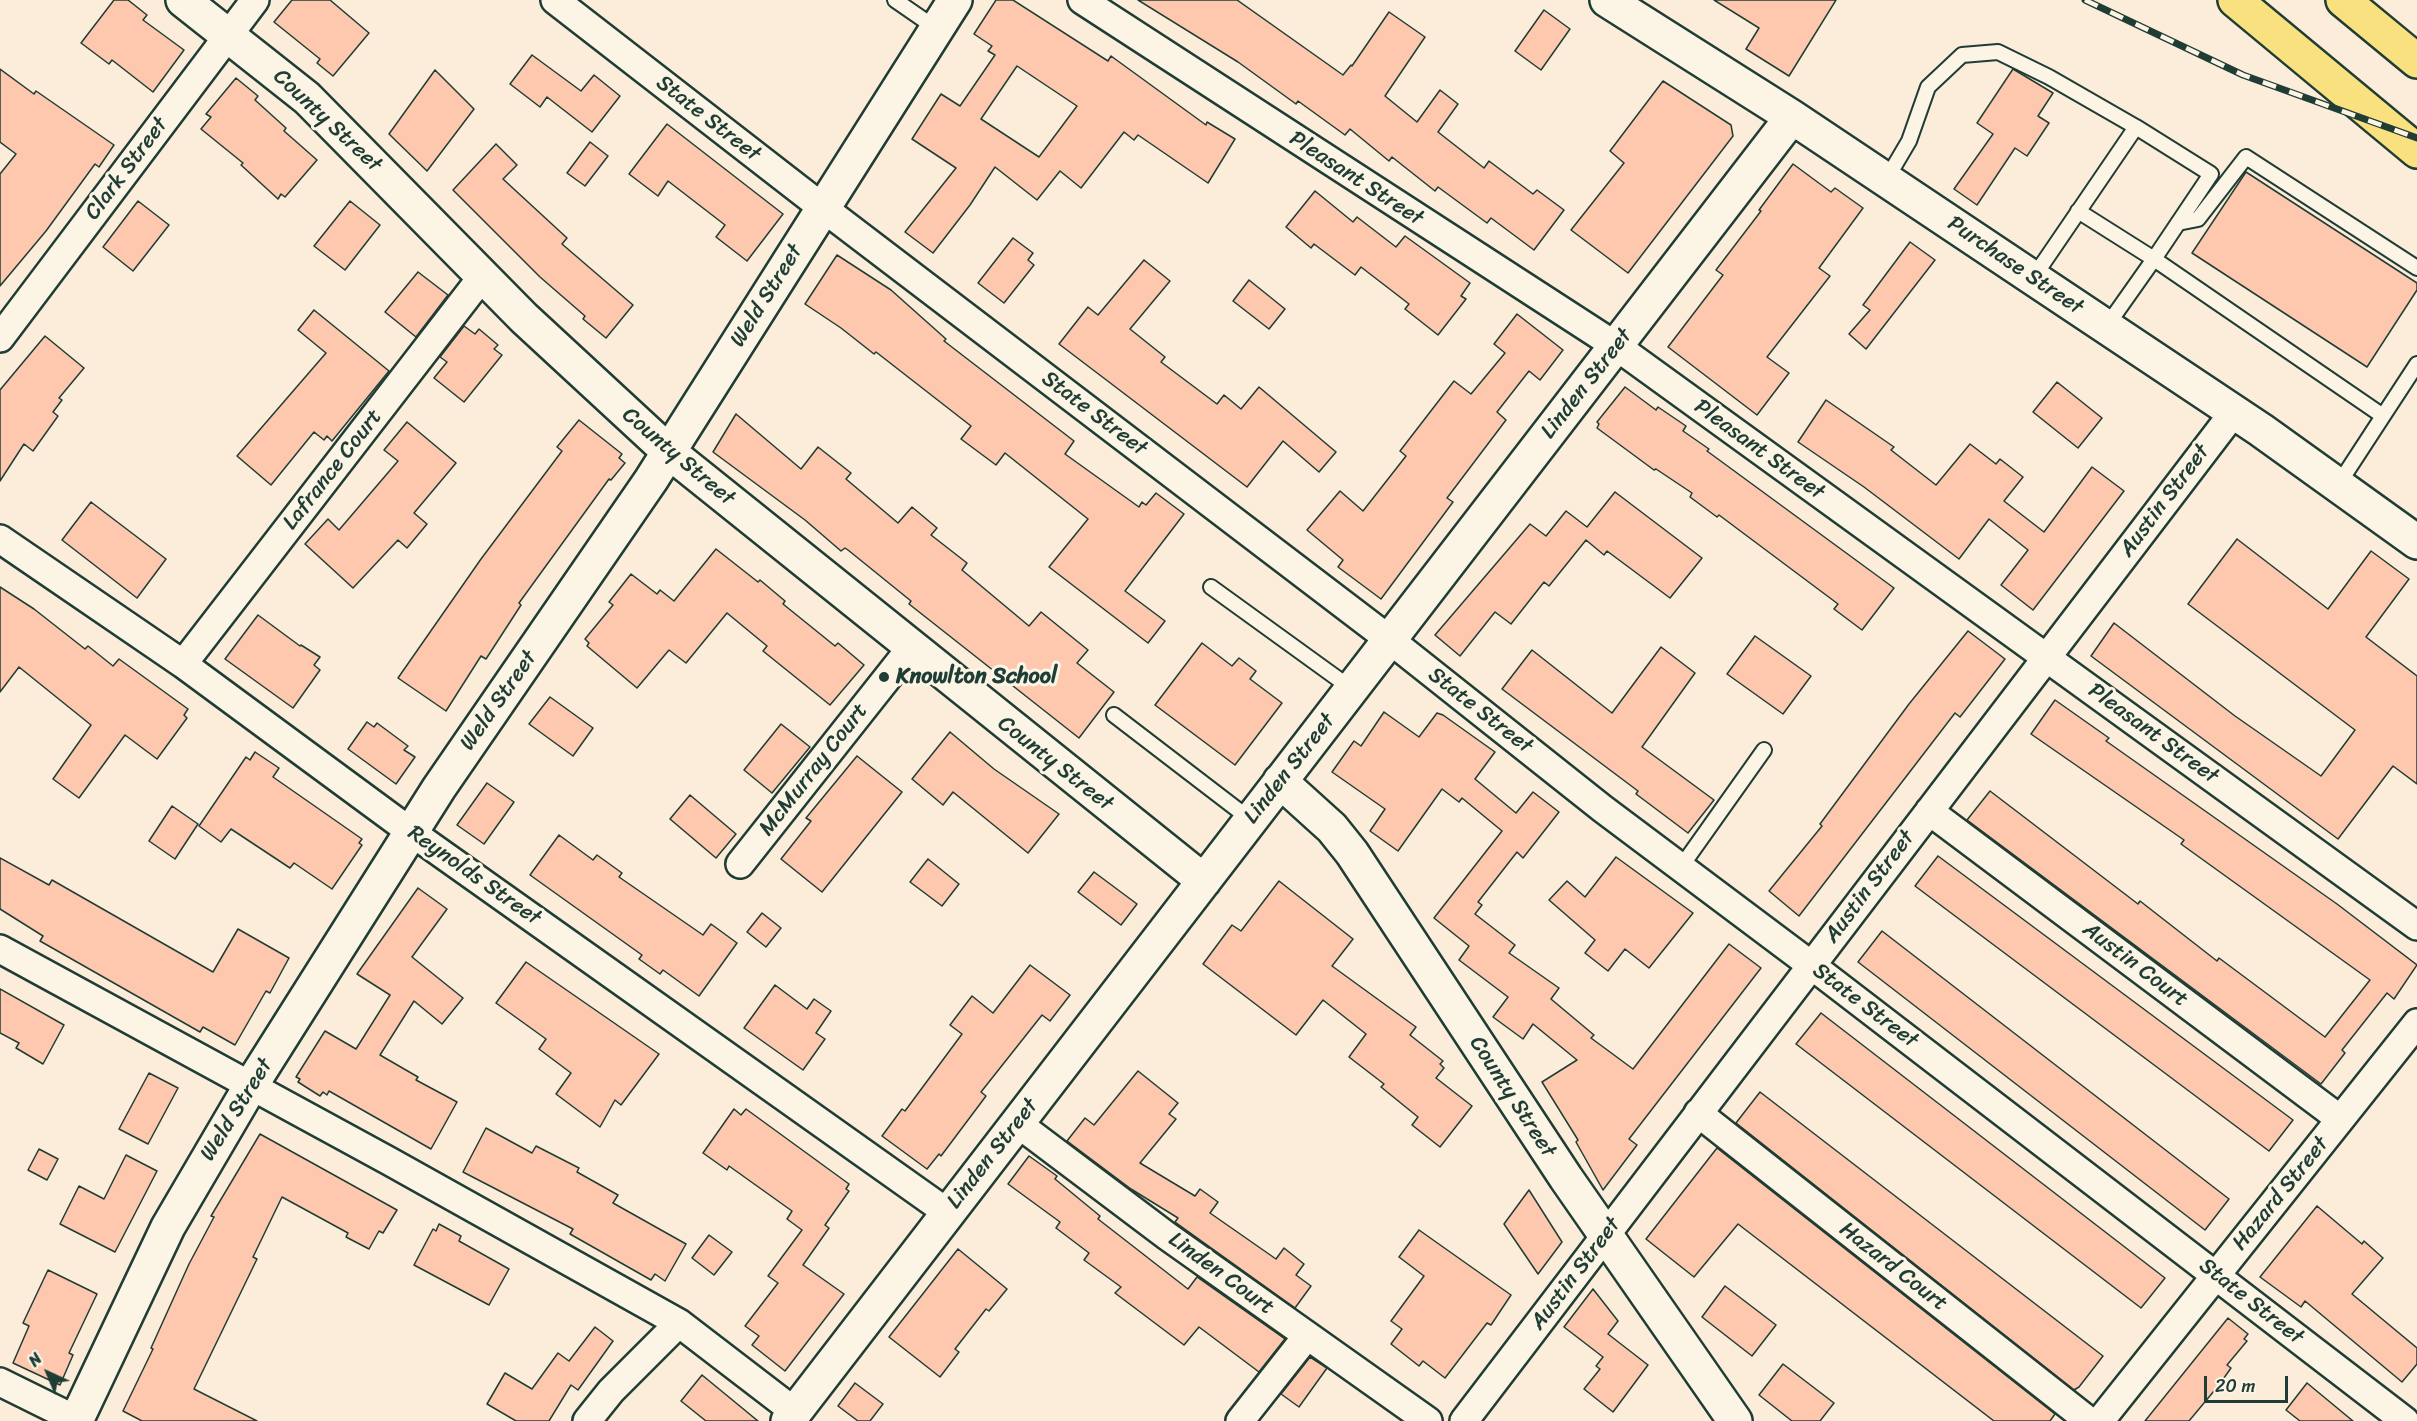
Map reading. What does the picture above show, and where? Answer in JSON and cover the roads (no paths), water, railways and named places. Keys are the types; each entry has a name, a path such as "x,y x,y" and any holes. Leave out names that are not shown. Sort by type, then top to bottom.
{"highway":[{"path":"2235,0 2417,151"},
{"path":"2343,0 2417,61"}],"main road":[{"name":"County Street","path":"183,0 308,98 483,277 669,452 1204,881"},
{"name":"Weld Street","path":"77,1420 168,1227 250,1087 411,832 669,452 955,0"},
{"name":"Purchase Street","path":"1607,0 1792,117 2034,278 2234,412 2417,542"},
{"name":"Linden Street","path":"791,1416 1792,117"},
{"name":"County Street","path":"1281,781 1332,828 1352,853 1605,1235 1735,1421"}],"street":[{"name":"Clark Street","path":"0,338 255,0"},
{"name":"State Street","path":"555,0 2404,1421"},
{"name":"Pleasant Street","path":"1082,0 1616,346 2417,926"},
{"name":"Lafrance Court","path":"183,664 483,277"},
{"name":"Austin Street","path":"1464,1421 2234,412"},
{"name":"Reynolds Street","path":"0,539 183,664 411,832 948,1213"},
{"name":"McMurray Court","path":"740,864 911,648"},
{"name":"Austin Court","path":"1929,811 2340,1119"},
{"path":"0,949 250,1087 390,1161 679,1323 791,1416"},
{"name":"Hazard Street","path":"2100,1421 2417,1023"},
{"name":"Hazard Court","path":"1698,1113 2089,1421"},
{"name":"Linden Court","path":"1017,1123 1167,1236 1428,1421"},
{"path":"586,1421 611,1391 679,1323"},
{"path":"1240,1421 1307,1336"},
{"path":"0,1382 77,1420"}],"lane":[{"path":"895,0 937,29"},
{"path":"1886,180 1909,141 1928,87 1962,55 1998,52 2049,76 2211,174 2106,327"},
{"path":"2034,278 2136,127"},
{"path":"2178,223 2198,219 2246,157 2417,268"},
{"path":"2078,211 2154,259 2384,416"},
{"path":"2338,485 2417,364"},
{"path":"1212,587 1352,689"},
{"path":"1114,714 1251,820"},
{"path":"1681,867 1764,750"}],"railway":[{"path":"2085,0 2243,75 2417,138"}],"place":[{"name":"Knowlton School","path":"884,677"}]}
